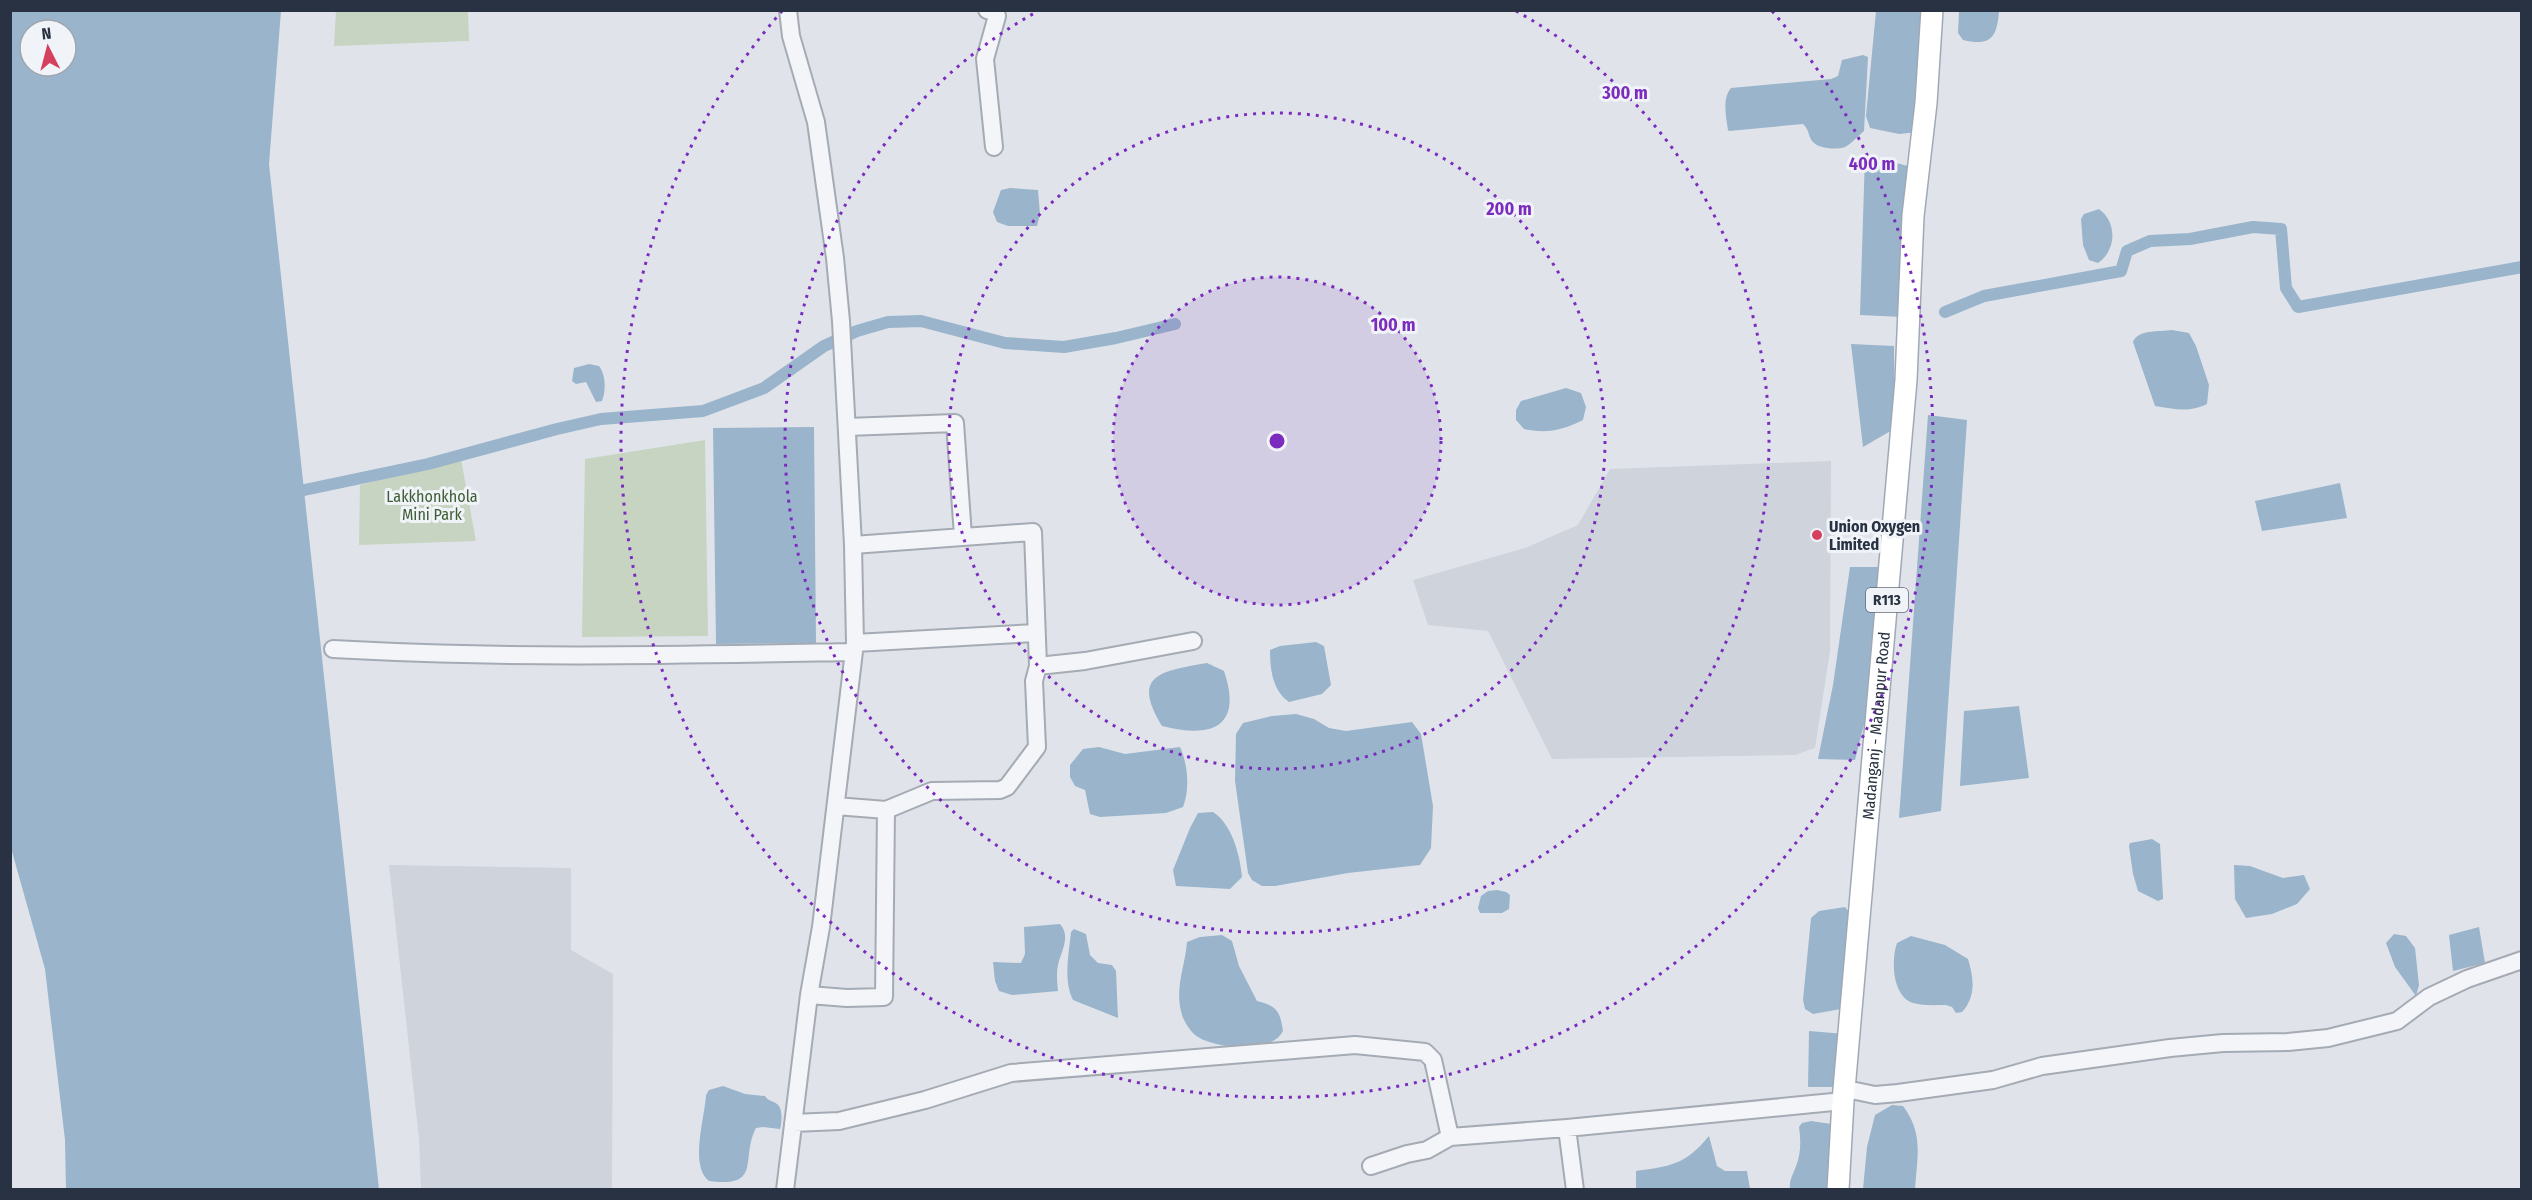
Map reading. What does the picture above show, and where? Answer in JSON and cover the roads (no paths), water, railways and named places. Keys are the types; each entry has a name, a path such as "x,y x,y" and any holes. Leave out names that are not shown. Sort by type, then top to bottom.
{"main road":[{"name":"Madanganj - Madanpur Road","path":"1838,1190 1844,1095 1905,392 1913,216 1926,104 1932,10"}],"street":[{"path":"785,1190 809,996 821,927 854,647 853,545 841,357 841,321 827,193 816,122 791,36 788,10"},
{"path":"987,10 996,13 985,59 994,147"},
{"path":"847,427 955,423 963,536"},
{"path":"836,806 886,810 932,792 1000,790 1011,784 1037,747 1034,681 1038,666 1033,532 853,545"},
{"path":"333,649 583,656 854,647 1036,633"},
{"path":"1038,666 1085,661 1193,641"},
{"path":"809,996 884,997 886,810"},
{"path":"1371,1166 1427,1150 1450,1137 1567,1128 1844,1095 1898,1093 1993,1080 2042,1066 2170,1048 2328,1038 2397,1021 2438,993 2467,979 2522,960"},
{"path":"793,1123 839,1121 926,1100 1011,1073 1355,1045 1425,1052 1433,1060 1450,1137"},
{"path":"1567,1128 1575,1190"}],"water":[{"path":"10,11 281,11 269,164 379,1189 66,1189 65,1140 45,969 11,848"},
{"path":"1876,11 1926,11 1918,132 1899,134 1870,128 1866,116"},
{"path":"1959,11 1999,11 1994,33 1981,42 1963,40 1958,33"},
{"path":"1863,55 1868,57 1864,131 1845,147 1832,149 1818,146 1812,141 1803,124 1728,130 1726,97 1731,88 1831,79 1838,76 1842,60"},
{"path":"1865,155 1908,166 1902,317 1860,315"},
{"path":"1010,188 1038,190 1040,214 1037,226 1008,226 997,222 993,212 1001,190"},
{"path":"2099,209 2109,222 2112,237 2108,251 2098,263 2089,260 2083,245 2081,219 2084,214"},
{"path":"2172,330 2189,333 2196,346 2209,385 2207,404 2194,409 2181,410 2155,406 2133,342 2144,333"},
{"path":"1851,344 1894,346 1894,429 1863,447"},
{"path":"589,364 599,366 603,374 605,388 602,401 596,402 586,382 576,384 572,381 574,368"},
{"path":"1566,388 1581,393 1586,407 1583,420 1561,429 1540,431 1524,429 1516,420 1516,410 1521,401"},
{"path":"1928,415 1967,420 1941,811 1899,818"},
{"path":"814,427 816,643 716,644 713,428"},
{"path":"2340,483 2347,518 2262,531 2255,501"},
{"path":"1850,567 1881,567 1873,689 1855,760 1818,759 1833,685"},
{"path":"1316,642 1324,646 1331,685 1322,694 1289,702 1276,686 1270,650 1280,646"},
{"path":"1207,663 1224,671 1229,690 1226,716 1219,724 1209,729 1195,731 1162,726 1153,709 1149,695 1150,685 1165,673"},
{"path":"2019,706 2029,778 1960,786 1964,711"},
{"path":"1296,714 1314,719 1329,728 1346,731 1412,722 1421,734 1433,806 1431,848 1420,865 1348,873 1275,886 1262,886 1252,880 1248,873 1235,781 1236,734 1243,723 1272,716"},
{"path":"1099,747 1125,754 1180,747 1187,777 1187,793 1183,807 1166,813 1100,817 1090,814 1085,790 1075,786 1070,777 1070,765 1083,749"},
{"path":"1213,812 1220,817 1230,832 1237,850 1242,877 1230,889 1176,886 1173,870 1190,828 1198,813"},
{"path":"2152,839 2160,844 2163,899 2158,901 2138,891 2129,846 2130,843"},
{"path":"2234,865 2250,866 2283,878 2304,875 2310,889 2297,904 2272,914 2246,918 2235,899"},
{"path":"1497,890 1510,895 1509,909 1502,913 1480,913 1478,908 1481,896 1488,891"},
{"path":"1845,907 1852,916 1841,1009 1813,1014 1805,1009 1803,1000 1811,918 1819,911"},
{"path":"1060,924 1065,937 1057,968 1058,991 1012,995 999,991 995,981 993,962 1021,963 1025,954 1024,927"},
{"path":"2479,927 2485,963 2453,971 2449,935"},
{"path":"1074,929 1086,934 1090,955 1098,963 1112,965 1116,971 1118,1018 1073,1000 1068,984 1068,967 1071,932"},
{"path":"2394,934 2406,936 2415,948 2419,985 2416,996 2395,967 2386,943"},
{"path":"1222,935 1232,941 1239,966 1257,1001 1273,1007 1280,1018 1283,1031 1268,1043 1244,1047 1207,1041 1193,1033 1183,1018 1179,996 1187,942 1200,937"},
{"path":"1911,936 1945,945 1968,959 1972,973 1972,994 1962,1012 1956,1013 1952,1007 1946,1005 1913,1003 1901,993 1895,977 1895,950 1897,943"},
{"path":"1809,1031 1845,1034 1833,1087 1808,1087"},
{"path":"723,1086 745,1094 765,1096 779,1106 782,1116 780,1129 756,1128 747,1169 737,1180 726,1182 709,1181 703,1174 699,1153 706,1095 709,1090"},
{"path":"1892,1105 1903,1106 1910,1116 1917,1136 1915,1189 1863,1189 1867,1147 1875,1115"},
{"path":"1811,1121 1831,1124 1836,1189 1790,1189 1800,1152 1799,1127 1802,1123"},
{"path":"1709,1136 1717,1166 1725,1171 1747,1171 1750,1189 1636,1189 1636,1171 1659,1168 1677,1162 1692,1153"}],"waterway":[{"path":"1945,312 1984,296 2121,271 2127,251 2150,241 2190,239 2253,227 2281,229 2286,288 2298,307 2522,267"},
{"path":"290,493 428,464 601,419 703,411 764,388 824,346 857,331 888,322 921,321 1005,343 1064,347 1175,324"}],"place":[{"name":"Union Oxygen Limited","path":"1817,535"}],"park label":[{"name":"Lakkhonkhola Mini Park","path":"432,505"}]}
